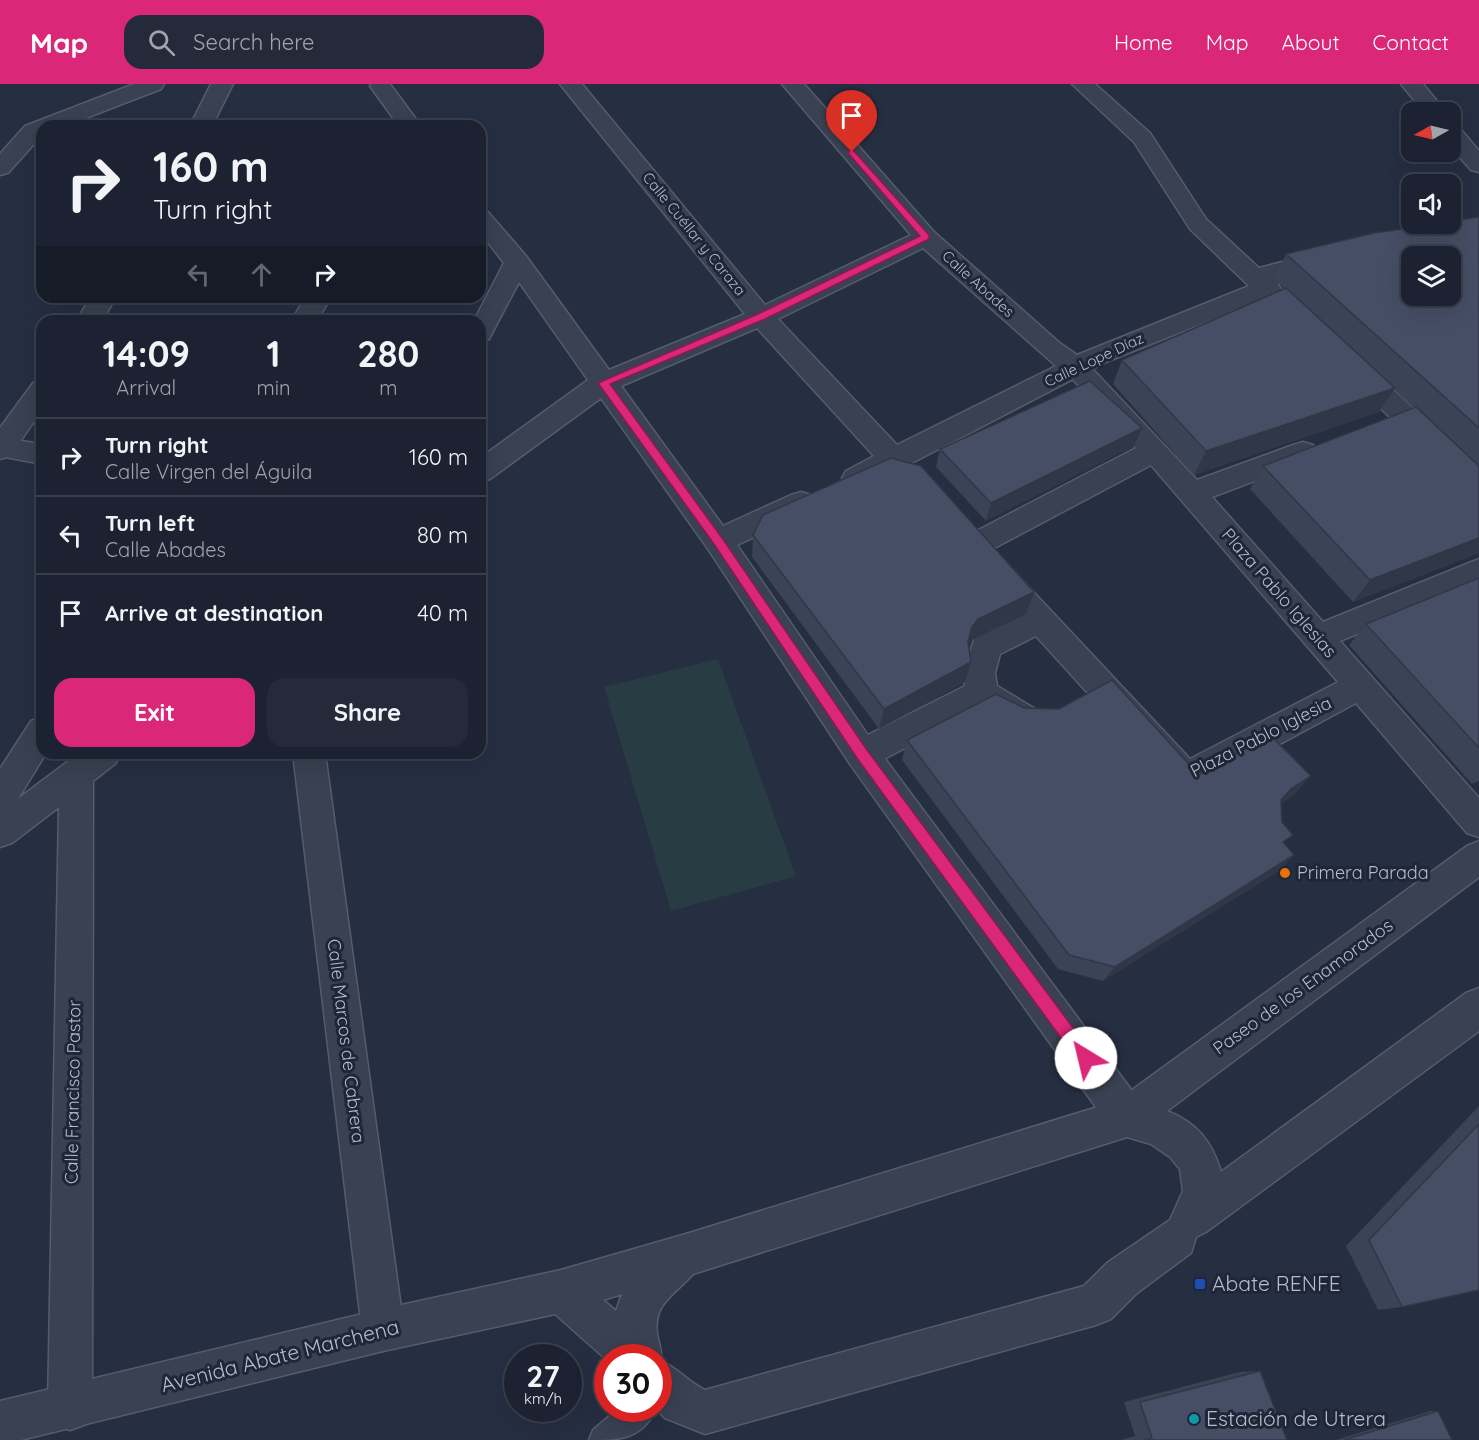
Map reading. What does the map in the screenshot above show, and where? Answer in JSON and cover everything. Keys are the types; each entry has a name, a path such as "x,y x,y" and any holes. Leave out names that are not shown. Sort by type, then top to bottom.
{"street":[{"path":"61,120 153,84"},
{"path":"204,120 222,84"},
{"name":"Calle Cuéllar y Caraza","path":"571,84 761,317 902,469"},
{"name":"Calle Abades","path":"794,84 926,237 1052,350 1076,366"},
{"path":"1083,84 1142,138 1198,224 1292,312"},
{"path":"1412,84 1427,102"},
{"path":"381,86 406,120"},
{"path":"0,143 36,130"},
{"path":"0,168 36,132"},
{"path":"1461,144 1479,165"},
{"path":"486,224 517,262 718,541 862,754 1127,1117 1157,1125 1186,1143 1201,1169 1205,1192 1183,1229"},
{"path":"486,468 603,383 761,317 926,237"},
{"name":"Calle Lope Díaz","path":"718,541 827,491 902,469 1076,366 1266,288 1265,274 1339,256"},
{"path":"486,321 517,262"},
{"path":"1336,351 1479,486"},
{"name":"Plaza Pablo Iglesias","path":"1076,366 1155,451 1479,822"},
{"path":"36,398 1,448 36,453"},
{"path":"1372,427 1405,415"},
{"path":"1192,493 1327,444"},
{"name":"Plaza Pablo Iglesia","path":"1155,451 965,538 1185,778 1360,686"},
{"path":"1318,637 1479,571"},
{"path":"1040,620 1005,634 986,646 979,673 982,693 1023,720 1066,715 1108,694"},
{"path":"862,754 982,693"},
{"path":"0,798 36,741"},
{"name":"Calle Marcos de Cabrera","path":"310,759 383,1330"},
{"path":"0,832 90,764"},
{"name":"Calle Francisco Pastor","path":"70,1408 90,764"},
{"name":"Paseo de los Enamorados","path":"1127,1117 1479,857"},
{"path":"672,1396 687,1406 705,1412 1096,1304 1122,1278 1183,1229 1476,1016"},
{"name":"Avenida Abate Marchena","path":"0,1423 70,1408 383,1330 561,1291 686,1255 1127,1117"},
{"path":"638,1344 635,1335 636,1314 641,1297 659,1274 686,1255"},
{"path":"561,1291 613,1344"}],"lane":[{"path":"603,1440 617,1422"}],"shaded area":[{"path":"718,659 796,876 671,911 604,687"}],"building":[{"path":"1479,217 1479,428 1286,254 1374,233 1401,229 1401,234 1461,234 1461,219"},
{"path":"1286,288 1395,388 1206,451 1122,360"},
{"path":"1090,381 1142,428 991,503 940,449"},
{"path":"1416,407 1479,466 1479,538 1370,580 1263,466"},
{"path":"891,458 921,466 1034,592 978,619 972,627 968,642 971,662 884,709 753,535 763,515"},
{"path":"1479,578 1479,748 1366,624"},
{"path":"1112,680 1199,775 1270,735 1311,776 1291,789 1281,800 1282,822 1293,835 1283,842 1294,855 1115,967 1069,955 907,740 996,694 1024,708 1059,709"},
{"path":"1479,1124 1479,1290 1402,1307 1369,1240"},
{"name":"Estación de Utrera","path":"1260,1371 1287,1440 1143,1440 1152,1438 1140,1402"},
{"path":"1438,1411 1452,1440 1344,1440"}],"place":[{"name":"Primera Parada","path":"1285,873"},
{"name":"Abate RENFE","path":"1200,1284"},
{"name":"Estación de Utrera","path":"1194,1419"}],"route":[{"path":"852,152 926,237 761,317 603,383 718,541 862,754 1086,1058"}]}
